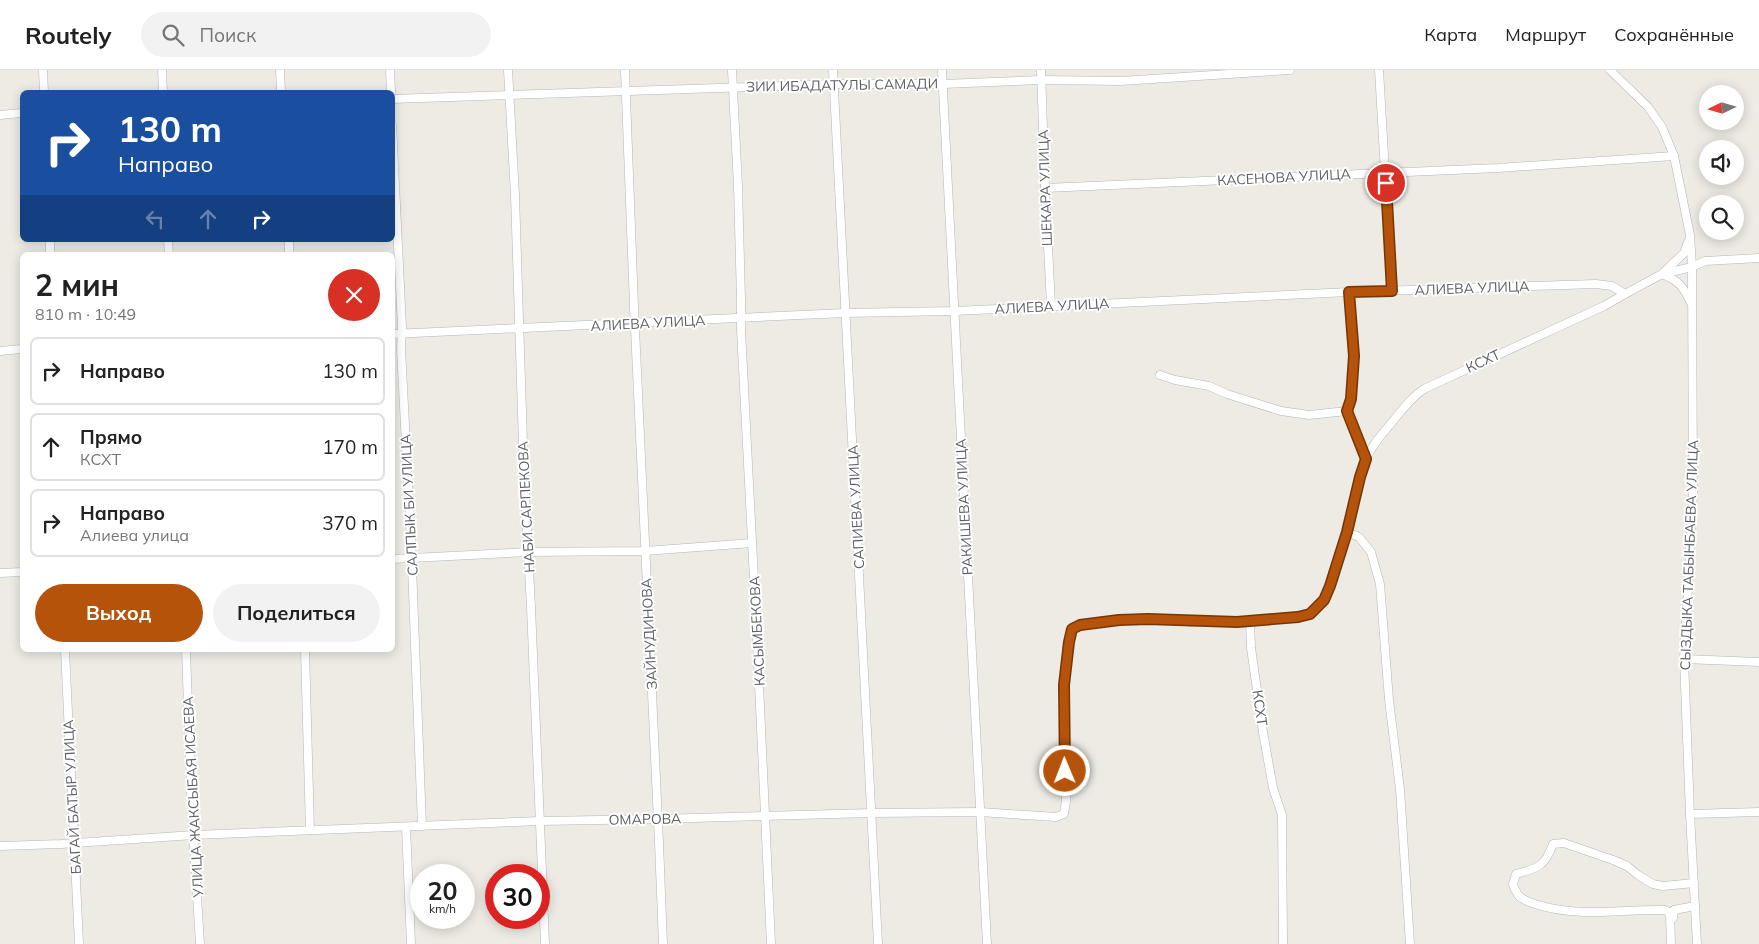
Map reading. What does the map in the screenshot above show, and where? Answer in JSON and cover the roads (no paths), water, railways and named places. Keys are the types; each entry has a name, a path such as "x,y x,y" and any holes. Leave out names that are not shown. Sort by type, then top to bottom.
{"street":[{"path":"43,70 44,90"},
{"path":"162,70 163,90"},
{"path":"280,70 281,90"},
{"path":"390,70 391,90"},
{"name":"НАБИ САРПЕКОВА","path":"508,70 544,944"},
{"name":"ЗАЙНУДИНОВА","path":"625,70 663,944"},
{"name":"КАСЫМБЕКОВА","path":"732,70 737,157 741,318 771,944"},
{"name":"САПИЕВА УЛИЦА","path":"833,70 878,944"},
{"name":"РАКИШЕВА УЛИЦА","path":"942,70 986,944"},
{"name":"ШЕКАРА УЛИЦА","path":"1041,70 1051,305"},
{"name":"ЗИИ ИБАДАТУЛЫ САМАДИ","path":"395,100 835,84 943,84 1041,80 1121,81 1290,70"},
{"path":"1379,70 1392,291"},
{"name":"СЫЗДЫКА ТАБЫНБАЕВА УЛИЦА","path":"1610,70 1648,107 1662,127 1674,156 1690,236 1692,267 1693,494 1684,660 1690,814 1698,944"},
{"path":"0,115 20,113"},
{"name":"КАСЕНОВА УЛИЦА","path":"1045,188 1498,168 1674,156"},
{"name":"САЛПЫК БИ УЛИЦА","path":"395,187 422,826"},
{"path":"1625,294 1662,274 1680,260 1690,236"},
{"path":"1662,274 1692,267 1705,261 1759,258"},
{"path":"1662,274 1672,278 1683,287 1691,303"},
{"name":"АЛИЕВА УЛИЦА","path":"395,334 1349,292 1596,284 1612,286 1625,294"},
{"path":"1349,292 1354,356 1351,399 1347,411 1366,459"},
{"name":"КСХТ","path":"1283,944 1282,815 1273,788 1263,732 1251,648 1250,621 1298,617 1310,614 1324,600 1347,532 1366,459 1376,439 1414,396 1424,389 1604,306 1625,294"},
{"path":"0,351 20,349"},
{"path":"1160,375 1175,380 1209,386 1227,394 1282,411 1309,415 1347,411"},
{"path":"1347,532 1359,537 1371,552 1380,584 1389,700 1401,805 1410,944"},
{"path":"395,558 528,552 645,551 752,543"},
{"path":"0,573 20,572"},
{"name":"ОМАРОВА","path":"0,846 194,835 540,821 980,812 1056,817 1064,814 1066,802 1064,685 1072,629 1080,625 1119,620 1250,621"},
{"name":"БАГАЙ БАТЫР УЛИЦА","path":"65,652 79,944"},
{"name":"УЛИЦА ЖАКСЫБАЯ ИСАЕВА","path":"186,652 200,944"},
{"path":"305,652 310,830"},
{"path":"1684,660 1759,662"},
{"path":"1690,814 1759,812"},
{"path":"406,826 411,944"},
{"path":"1670,942 1670,913 1665,910 1593,912 1546,908 1527,901 1518,895 1513,884 1516,874 1542,865 1549,856 1553,844 1564,843 1627,866 1653,884 1664,886 1694,883"},
{"path":"1670,942 1674,910 1695,906"}]}
